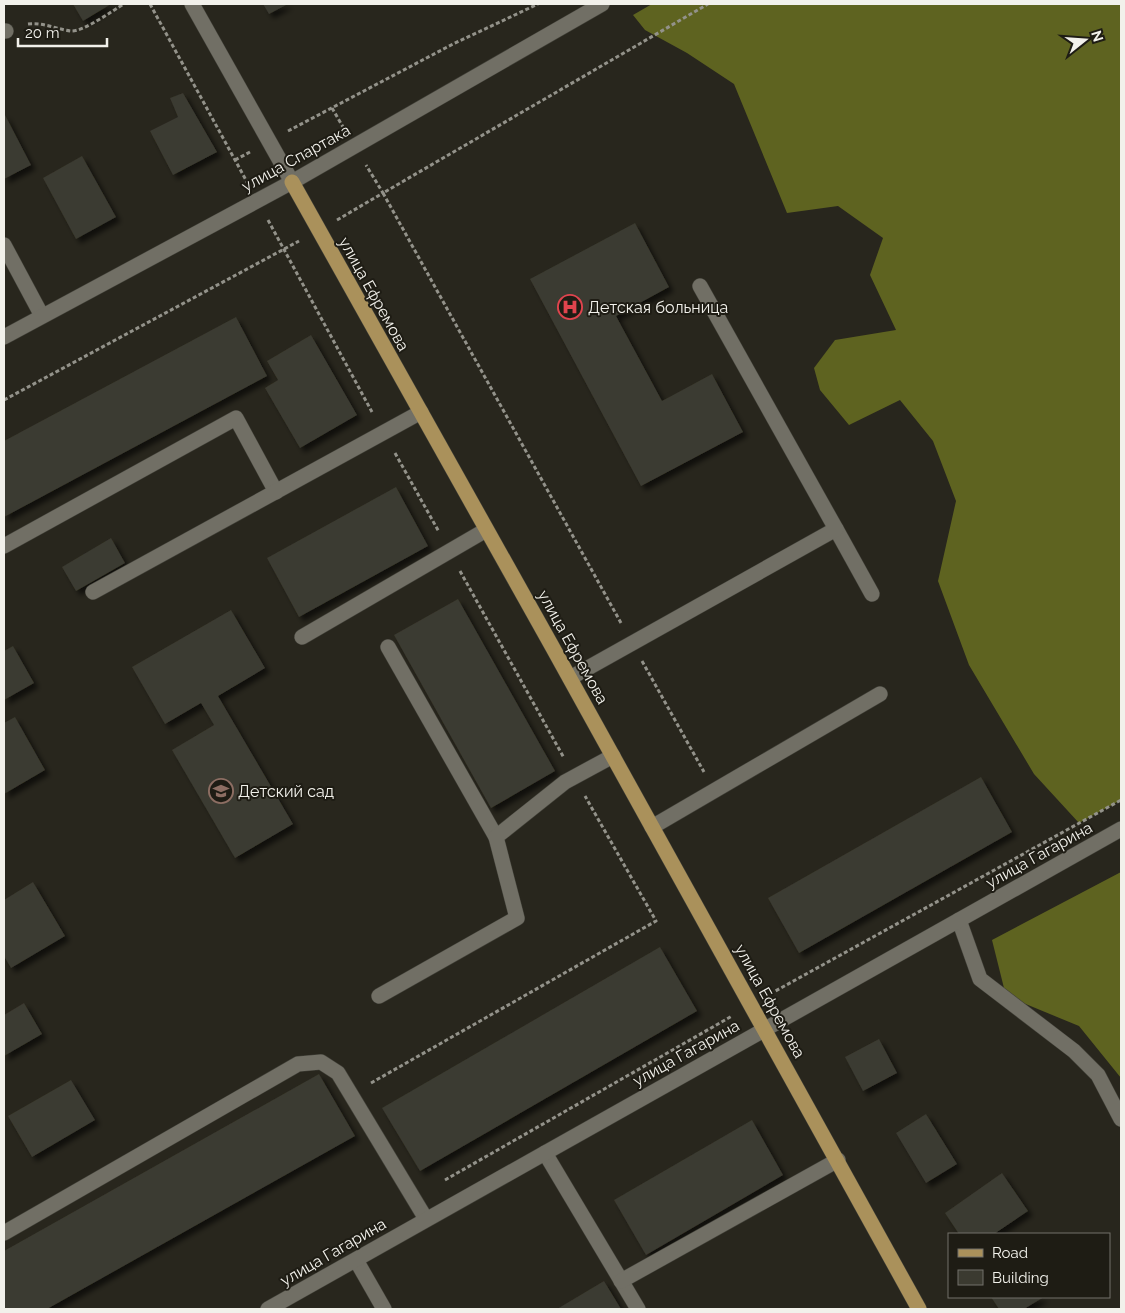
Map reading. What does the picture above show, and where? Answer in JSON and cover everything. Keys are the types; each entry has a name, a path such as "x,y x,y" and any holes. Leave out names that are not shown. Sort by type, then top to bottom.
{"main road":[{"name":"улица Ефремова","path":"292,182 766,1029 919,1309"}],"street":[{"name":"улица Ефремова","path":"192,4 292,182"},
{"name":"улица Спартака","path":"4,337 292,182 602,4"},
{"path":"4,245 42,316"},
{"path":"700,286 872,594"},
{"path":"93,592 421,412"},
{"path":"4,546 236,418 276,492"},
{"path":"570,678 836,529"},
{"path":"302,636 486,530"},
{"path":"379,996 516,918 496,837 388,647"},
{"path":"652,826 880,694"},
{"path":"496,837 564,782 613,756"},
{"name":"улица Гагарина","path":"268,1309 1121,829"},
{"path":"959,920 980,979 1074,1051 1098,1075 1121,1119"},
{"path":"4,1233 298,1064 321,1062 338,1073 426,1219"},
{"path":"545,1153 638,1309"},
{"path":"622,1281 838,1160"},
{"path":"356,1260 384,1309"}],"path":[{"path":"5,31 34,23 72,31 82,29 124,4"},
{"path":"150,4 383,433 656,921 351,1094"},
{"path":"235,160 453,44 538,4"},
{"path":"4,400 319,230 708,4"},
{"path":"332,108 383,193 714,790"}],"green space":[{"path":"652,4 1121,4 1121,800 1079,823 1034,774 969,665 938,581 956,501 933,441 900,400 849,425 820,390 814,368 835,340 896,330 870,275 883,238 838,206 787,213 734,84 687,53 645,30 633,15"},
{"path":"1121,872 1121,1078 1079,1026 1006,996 992,940"}],"building":[{"path":"73,4 111,4 83,21"},
{"path":"263,4 288,4 269,14"},
{"path":"183,93 217,152 173,175 150,131 178,117 170,98"},
{"path":"4,113 31,165 4,179"},
{"path":"82,156 116,217 76,239 43,178"},
{"path":"635,223 669,287 616,316 662,401 712,374 743,432 641,486 530,279"},
{"path":"236,317 267,376 4,517 4,441"},
{"path":"311,335 357,415 300,448 265,388 278,380 267,361"},
{"path":"396,487 428,546 299,617 267,558"},
{"path":"111,538 125,563 76,591 62,567"},
{"path":"458,599 555,771 491,808 394,635"},
{"path":"231,610 265,668 218,696 293,824 235,858 172,750 214,725 201,703 165,724 132,667"},
{"path":"13,646 34,683 4,700 4,651"},
{"path":"15,717 45,770 4,794 4,723"},
{"path":"981,777 1012,832 799,953 768,898"},
{"path":"33,882 65,936 11,968 4,956 4,900"},
{"path":"660,947 697,1011 420,1171 382,1108"},
{"path":"24,1003 42,1034 4,1056 4,1015"},
{"path":"879,1039 897,1073 863,1091 845,1057"},
{"path":"319,1074 355,1136 47,1309 4,1309 4,1251"},
{"path":"71,1080 95,1120 32,1157 8,1116"},
{"path":"926,1114 957,1164 926,1183 896,1133"},
{"path":"752,1120 783,1175 646,1255 614,1200"},
{"path":"1002,1173 1028,1211 995,1233 958,1233 945,1213"},
{"path":"604,1281 621,1309 557,1309"},
{"path":"992,1298 1042,1298 1024,1309 999,1309"}],"place":[{"name":"Детская больница","path":"570,307"},
{"name":"Детский сад","path":"221,791"}]}
